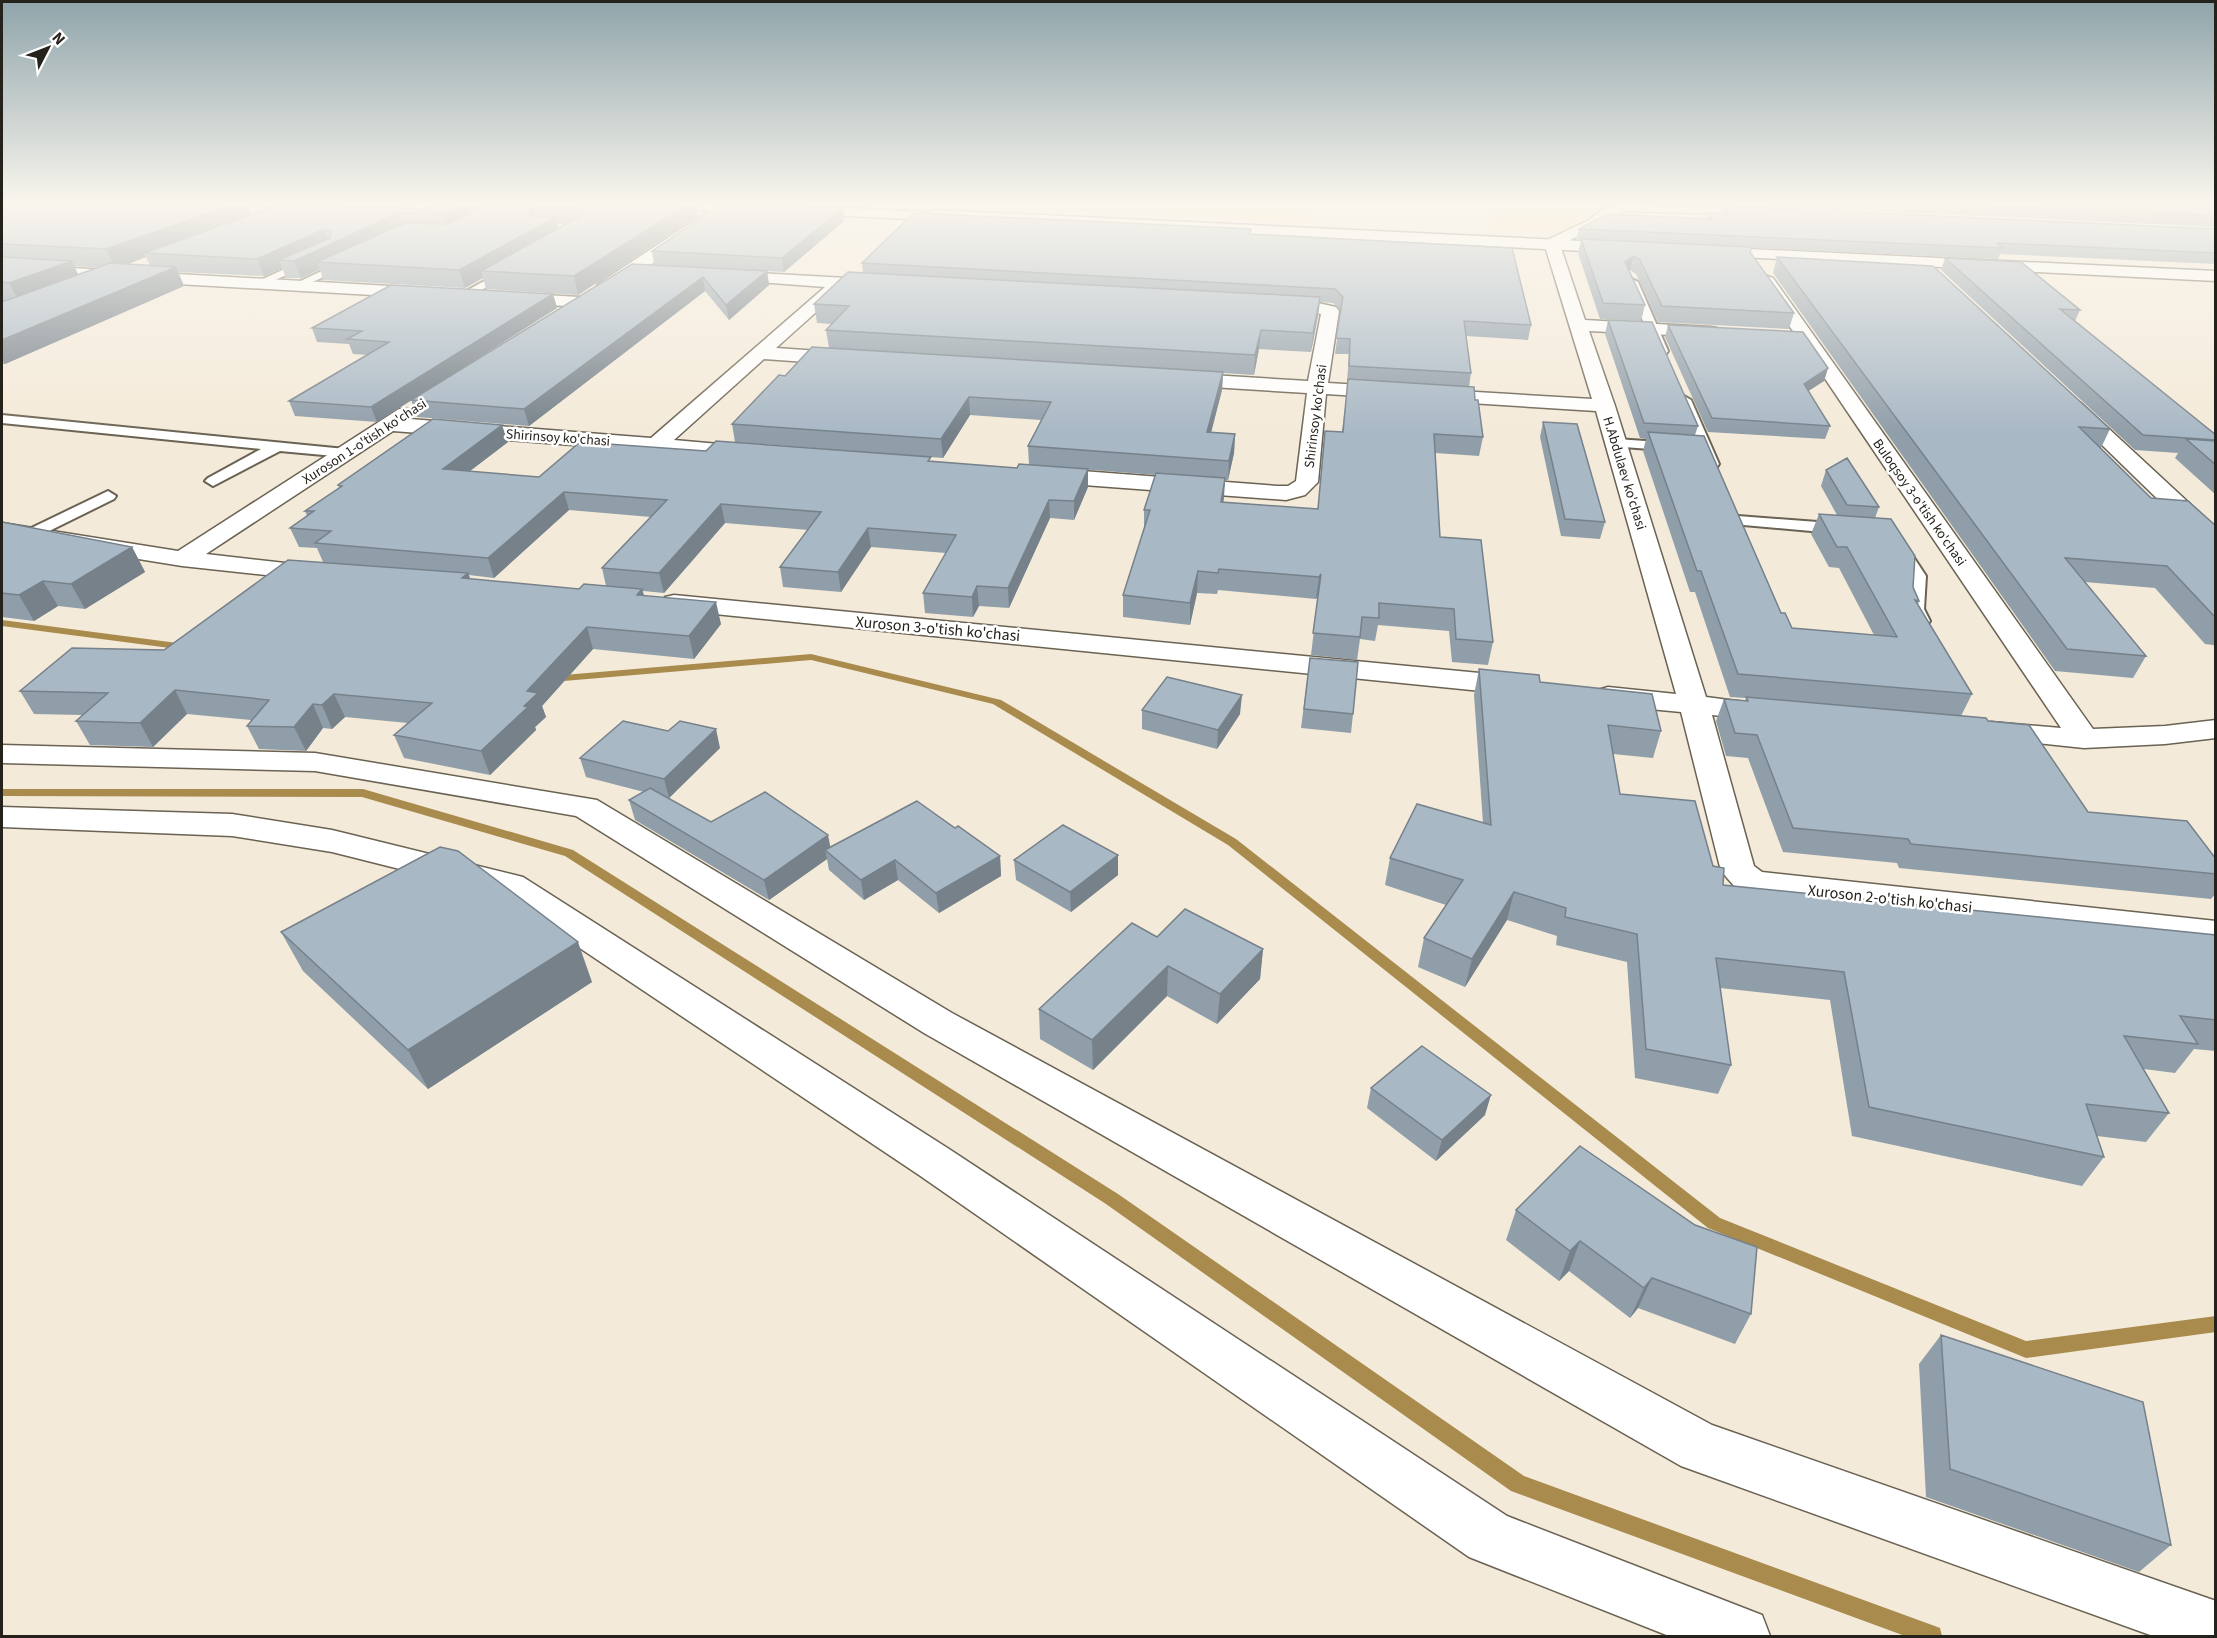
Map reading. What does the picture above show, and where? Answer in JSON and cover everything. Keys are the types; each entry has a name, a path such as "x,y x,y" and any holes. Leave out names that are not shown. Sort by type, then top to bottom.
{"street":[{"path":"76,291 103,281"},
{"path":"218,281 580,303"},
{"path":"549,322 615,281"},
{"path":"812,281 899,286"},
{"name":"H.Abdulaev ko'chasi","path":"1564,281 1605,406 1694,705"},
{"name":"Buloqsoy 3-o'tish ko'chasi","path":"1767,281 2084,738"},
{"path":"656,445 839,283"},
{"name":"Shirinsoy ko'chasi","path":"1026,474 1277,494 1297,491 1307,482 1317,388 1330,311 1258,304"},
{"path":"1579,325 1723,333"},
{"path":"1782,336 1806,337"},
{"path":"761,353 867,360"},
{"path":"1164,378 1605,406"},
{"path":"2063,396 2216,542"},
{"name":"Хuroson 1-o'tish ko'chasi","path":"182,559 419,405"},
{"name":"Shirinsoy ko'chasi","path":"389,424 776,454"},
{"path":"2,530 182,559 347,575"},
{"name":"Xuroson 3-o'tish ko'chasi","path":"649,601 1542,688"},
{"path":"1577,692 1788,713"},
{"name":"Xuroson 2-o'tish ko'chasi","path":"1694,705 1738,870 1747,879 1756,883 2216,934"},
{"path":"1966,729 2084,738 2165,735 2216,729"},
{"path":"2,754 315,762 585,807 938,1023 1700,1446 2216,1629"},
{"path":"2,817 232,825 332,841 511,885 934,1162 1490,1537 1741,1636"}],"lane":[{"path":"258,284 264,281"},
{"path":"296,286 306,281"},
{"path":"463,296 489,281"},
{"path":"1631,281 1667,362"},
{"path":"1677,384 1720,480"},
{"path":"2,419 345,453"},
{"path":"1616,443 1706,449"},
{"path":"213,481 278,446"},
{"path":"28,535 108,496"},
{"path":"1747,542 1736,516 1866,531"},
{"path":"1889,532 1917,576 1915,609 1931,641"}],"building":[{"path":"59,281 142,281 2,340 2,302"},
{"path":"604,281 697,281 524,409 411,400"},
{"path":"707,281 754,281 726,305"},
{"path":"838,281 1026,281 1320,297 1313,333 1261,330 1255,355 826,330 849,306 814,304"},
{"path":"1197,281 1520,281 1531,325 1464,321 1471,373 1349,366 1350,339 1336,338 1343,297 1335,289"},
{"path":"1596,281 1634,281 1645,305 1603,303"},
{"path":"1650,281 1771,281 1794,313 1662,306"},
{"path":"1795,281 1950,281 2110,429 2079,427 2151,498 2188,501 2216,526 2216,618 2167,566 2065,558 2146,656 2067,649"},
{"path":"1971,281 2045,281 2080,310 2060,309 2216,435 2216,440 2143,435"},
{"path":"391,285 553,294 371,407 289,401 389,342 347,339 362,331 312,328"},
{"path":"1608,320 1652,322 1698,426 1644,423"},
{"path":"1668,325 1803,332 1828,368 1804,384 1830,426 1712,418"},
{"path":"812,347 1223,372 1207,432 1235,434 1229,461 1028,446 1051,402 969,397 941,439 732,424 779,375 785,376"},
{"path":"1348,379 1474,387 1483,437 1434,434 1440,537 1481,540 1493,642 1456,639 1454,609 1379,603 1379,618 1362,617 1360,637 1313,633 1321,574 1319,577 1219,569 1218,573 1198,571 1190,603 1123,595 1150,510 1144,510 1156,473 1225,478 1221,502 1318,509 1325,431 1343,432"},
{"path":"433,419 502,425 443,469 539,477 580,442 706,451 716,441 931,457 928,461 1017,468 1019,464 1088,469 1074,501 1049,500 1008,588 977,586 972,597 923,593 956,535 868,528 838,572 780,567 821,512 721,504 659,573 602,568 667,500 564,492 488,558 315,543 331,531 290,528 314,511 305,511 342,486 338,485"},
{"path":"1543,422 1577,424 1605,522 1565,519"},
{"path":"1648,432 1704,436 1781,613 1785,613 1792,628 1897,637 1847,547 1837,547 1819,514 1891,519 1915,556 1913,587 1919,601 1915,600 1972,694 1738,674 1701,571 1697,571"},
{"path":"2186,439 2216,441 2216,465"},
{"path":"1847,458 1879,507 1847,505 1826,470"},
{"path":"2,522 132,547 71,584 43,581 19,595 2,593"},
{"path":"288,560 468,573 462,578 579,589 584,584 642,589 637,595 716,602 689,636 587,627 527,691 538,693 524,706 528,707 481,751 394,735 432,703 334,694 322,705 313,704 294,727 247,726 269,700 175,690 140,723 76,721 108,693 20,691 72,648 164,650"},
{"path":"1310,658 1358,662 1353,714 1304,709"},
{"path":"1479,669 1539,675 1540,682 1652,694 1661,731 1608,725 1620,794 1695,801 1713,866 1724,868 1723,885 2216,935 2216,1020 2180,1016 2198,1044 2124,1036 2169,1113 2086,1104 2104,1157 1869,1107 1844,972 1716,958 1731,1065 1646,1049 1637,934 1565,917 1566,908 1514,892 1472,959 1424,938 1463,880 1390,858 1417,804 1491,825"},
{"path":"1167,677 1242,695 1218,730 1142,710"},
{"path":"1746,697 1986,718 1988,721 2029,725 2088,812 2187,821 2216,859 2216,874 1911,844 1908,839 1793,828 1757,735 1735,733 1724,699 1748,701"},
{"path":"623,721 668,731 680,721 716,729 664,779 580,758"},
{"path":"650,788 711,822 765,792 828,835 764,880 629,800"},
{"path":"917,801 955,828 958,826 1000,856 936,893 895,860 861,880 825,850"},
{"path":"1063,825 1118,855 1070,892 1014,860"},
{"path":"440,847 458,851 578,942 408,1050 281,932"},
{"path":"1185,909 1263,949 1220,994 1168,966 1092,1040 1039,1009 1132,923 1157,937"},
{"path":"1422,1046 1491,1095 1442,1140 1371,1088"},
{"path":"1580,1146 1695,1225 1757,1247 1751,1314 1652,1278 1644,1288 1580,1241 1570,1251 1516,1210"},
{"path":"1941,1335 2143,1402 2171,1545 1950,1469"}],"waterway":[{"path":"2,623 185,647"},
{"path":"552,679 811,657 997,702 1232,842 1714,1223 2026,1350 2216,1324"},
{"path":"2,793 363,793 569,853 1112,1199 1518,1484 1932,1636"}]}
